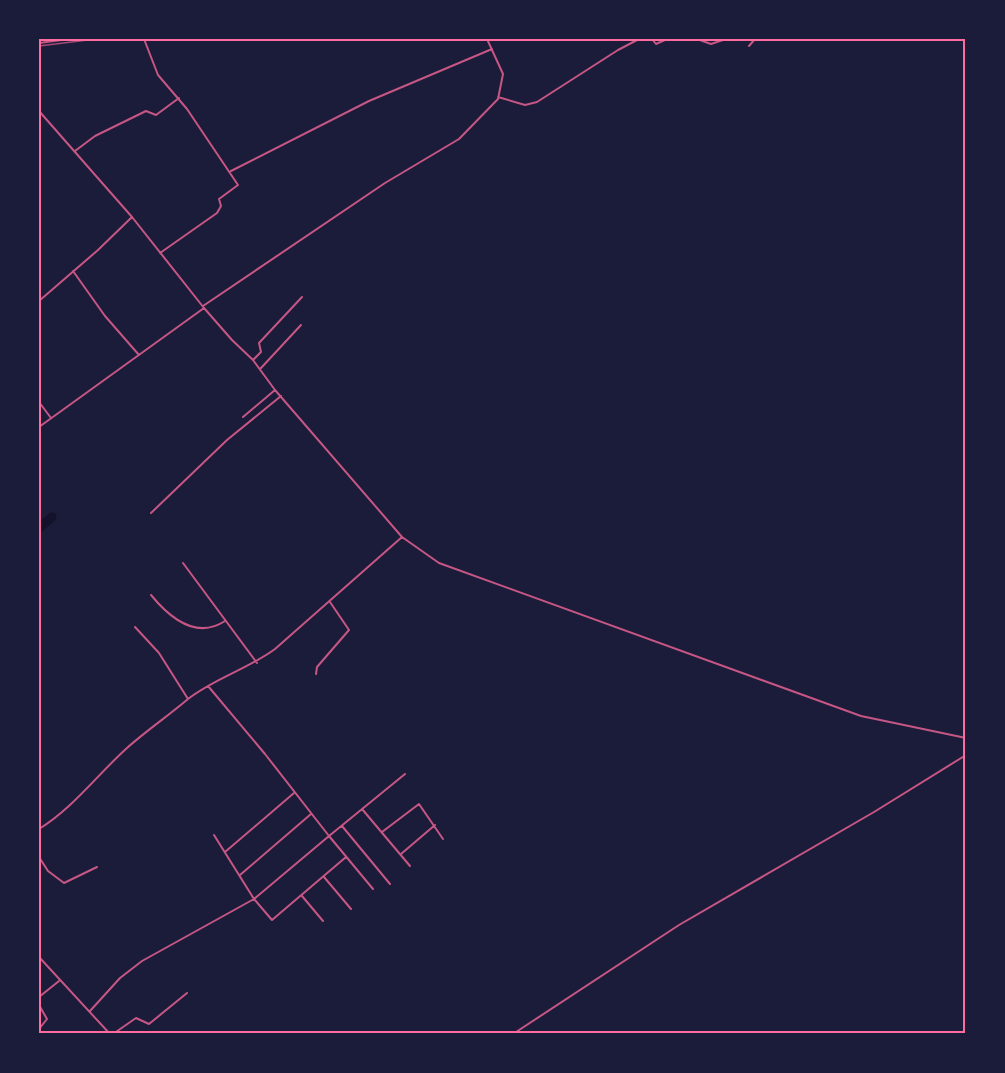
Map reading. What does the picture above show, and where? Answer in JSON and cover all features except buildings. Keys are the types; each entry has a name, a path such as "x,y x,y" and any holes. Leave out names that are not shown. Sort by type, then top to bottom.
{"street":[{"path":"39,43 69,39"},
{"path":"144,39 153,68 178,98 231,171 238,185 219,199 220,209 160,253"},
{"path":"39,427 204,307 385,183 450,146 495,104 498,97 503,74 488,39"},
{"path":"498,97 531,104 639,39"},
{"path":"652,39 656,44 667,39"},
{"path":"697,39 711,44 726,39"},
{"path":"749,45 755,39"},
{"path":"231,171 369,101 492,49"},
{"path":"74,152 96,136 146,111 156,115 178,98"},
{"path":"39,111 132,217 232,340 261,368 275,390 402,537 439,563 830,706 902,727 966,738"},
{"path":"39,301 132,217"},
{"path":"73,271 105,316 139,356"},
{"path":"254,360 261,352 261,341 302,297"},
{"path":"261,368 301,325"},
{"path":"243,417 275,390"},
{"path":"151,513 227,440 281,396"},
{"path":"39,402 51,418"},
{"path":"39,829 75,801 128,748 188,699 208,686 257,663 330,602 402,537"},
{"path":"183,563 257,663"},
{"path":"151,595 166,612 189,626 206,628 225,621"},
{"path":"316,674 316,667 349,630 330,602"},
{"path":"135,627 159,653 188,699"},
{"path":"208,686 266,754 294,793 372,889"},
{"path":"513,1034 679,925 874,812 966,755"},
{"path":"90,1011 120,978 142,961 254,899 405,774"},
{"path":"225,852 294,793"},
{"path":"382,832 417,804 422,805 443,839"},
{"path":"363,809 410,866"},
{"path":"239,875 311,814"},
{"path":"401,854 436,825"},
{"path":"342,826 390,884"},
{"path":"214,835 254,899 272,920 346,857"},
{"path":"39,857 48,871 64,883 97,867"},
{"path":"324,877 351,909"},
{"path":"302,896 322,921"},
{"path":"39,957 109,1033 136,1018 149,1024 187,993"},
{"path":"39,997 59,981"},
{"path":"39,1005 47,1019 39,1029"}],"waterway":[{"path":"39,528 52,517"}],"railway":[{"path":"39,46 96,39"}]}
